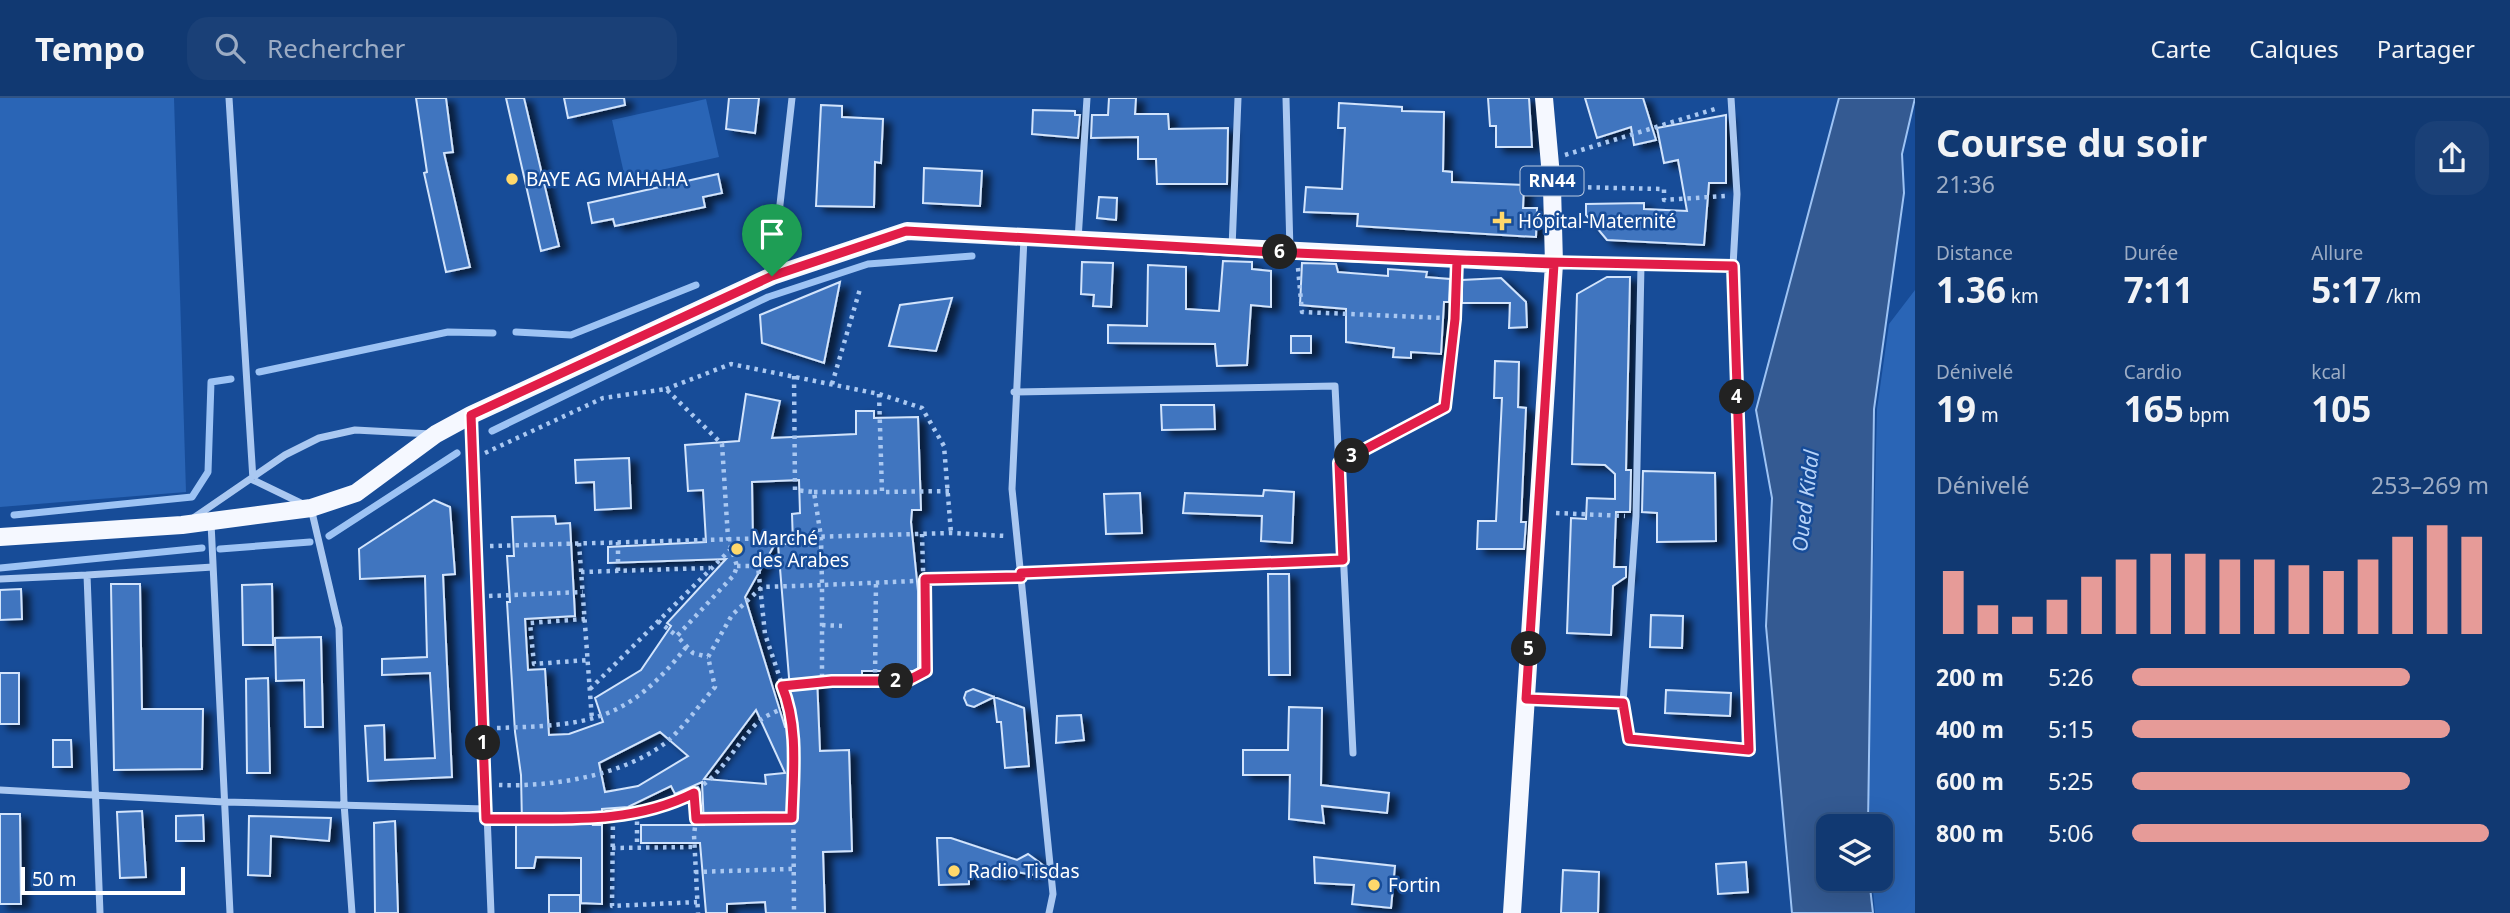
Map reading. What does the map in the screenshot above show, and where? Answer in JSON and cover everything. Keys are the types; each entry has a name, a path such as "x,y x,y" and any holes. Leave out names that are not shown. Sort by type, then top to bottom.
{"main road":[{"name":"RN44","path":"1544,98 1552,187 1554,264"},
{"path":"0,537 211,522 311,508 356,493 436,434 471,415 772,276 906,231 1293,253 1554,264 1512,913"}],"street":[{"path":"229,98 253,480"},
{"path":"772,276 792,98"},
{"path":"1078,240 1087,98"},
{"path":"1232,249 1238,98"},
{"path":"1286,98 1293,253"},
{"path":"1640,265 1636,516 1623,703 1629,739 1749,750 1733,266 1737,194 1731,101"},
{"path":"1024,237 1014,391 1012,489 1054,894 1049,913"},
{"path":"1339,463 1445,407 1455,319 1457,260"},
{"path":"1554,264 1733,266"},
{"path":"1014,391 1335,386 1353,753"},
{"path":"471,415 491,913"},
{"path":"182,525 253,480 285,454 319,438 355,430 436,434"},
{"path":"253,480 311,508 339,628 344,803 352,913"},
{"path":"211,522 230,913"},
{"path":"1021,575 1343,560"},
{"path":"0,579 213,567"},
{"path":"86,575 100,913"},
{"path":"1526,699 1623,703"},
{"path":"0,790 224,802 344,803 486,809"}],"path":[{"path":"1550,159 1731,101"},
{"path":"1552,187 1664,189 1664,200 1699,200 1737,194"},
{"path":"1293,253 1302,312 1455,319"},
{"path":"832,384 860,289"},
{"path":"473,458 603,398 666,389 732,364 879,394 922,408 944,446 950,491 951,533"},
{"path":"794,376 795,490 950,491"},
{"path":"666,389 722,444 728,538 737,566 734,575 677,636"},
{"path":"879,394 882,492"},
{"path":"814,492 821,537 822,682"},
{"path":"1538,513 1636,516"},
{"path":"475,547 951,533 1017,536"},
{"path":"782,686 822,682 907,681 926,671 922,534"},
{"path":"618,542 618,571"},
{"path":"579,543 592,720"},
{"path":"590,689 731,549"},
{"path":"737,566 758,566 765,634 789,705 793,759 794,913"},
{"path":"581,572 711,568"},
{"path":"484,784 512,785 585,776 624,765 664,743 715,687 708,657 732,615 762,587 1021,575"},
{"path":"875,681 876,582"},
{"path":"477,597 583,592"},
{"path":"585,619 530,623 534,664 588,660"},
{"path":"658,621 693,653 708,657"},
{"path":"822,625 842,626"},
{"path":"482,729 566,726 616,711 648,690 687,645"},
{"path":"486,819 613,818 669,806 694,793 716,774 758,722 789,705"},
{"path":"694,793 698,913"},
{"path":"637,813 637,847"},
{"path":"613,818 611,906 697,902"},
{"path":"696,819 792,818"},
{"path":"612,848 694,847"},
{"path":"695,872 792,869"}],"shaded area":[{"path":"0,98 174,98 186,492 0,507"},
{"path":"706,99 719,157 625,178 612,120"},
{"path":"1915,290 1915,913 1875,913 1873,891 1893,891 1893,814 1870,814 1868,769 1877,409 1889,324"}],"water":[{"name":"Oued Kidal","path":"1839,98 1915,98 1902,154 1904,193 1874,409 1868,814 1816,814 1816,891 1870,891 1873,913 1792,913 1766,626 1772,498 1756,410"}],"building":[{"path":"416,98 446,98 453,152 444,153 470,267 446,272 424,173 427,172"},
{"path":"506,98 524,98 559,246 541,251"},
{"path":"564,98 624,98 625,105 568,118"},
{"path":"729,98 759,98 755,133 726,129"},
{"path":"1109,98 1136,98 1135,114 1168,114 1169,129 1228,128 1227,184 1157,184 1156,159 1138,159 1138,137 1091,138 1092,115 1108,115"},
{"path":"1488,98 1529,98 1532,147 1496,147 1496,126 1490,126"},
{"path":"1585,98 1643,98 1656,140 1634,145 1631,127 1597,138"},
{"path":"1339,103 1402,107 1402,111 1444,112 1443,171 1452,172 1452,182 1524,185 1523,208 1537,208 1536,237 1357,226 1358,214 1304,212 1306,187 1342,189 1345,128 1338,128"},
{"path":"821,105 842,106 842,117 883,119 881,163 875,162 874,207 816,206"},
{"path":"1033,110 1075,111 1075,115 1080,115 1078,138 1032,134"},
{"path":"1726,115 1726,183 1709,183 1704,245 1607,240 1586,215 1586,204 1644,203 1644,209 1687,211 1678,160 1664,163 1657,128"},
{"path":"924,168 982,171 980,206 923,203"},
{"path":"718,174 722,193 703,197 705,207 615,226 613,219 592,223 588,203"},
{"path":"1099,197 1117,198 1116,220 1097,218"},
{"path":"1223,261 1252,262 1252,269 1271,271 1271,307 1251,305 1247,365 1217,366 1215,344 1108,343 1108,325 1147,326 1148,265 1186,267 1186,309 1219,311"},
{"path":"1082,262 1113,263 1111,307 1093,306 1094,295 1081,294"},
{"path":"1302,263 1336,264 1338,272 1388,276 1388,269 1427,272 1426,277 1450,279 1449,302 1444,302 1441,354 1411,352 1411,358 1393,357 1394,348 1346,342 1346,309 1300,305"},
{"path":"1607,277 1630,277 1626,470 1631,470 1630,512 1616,512 1614,567 1626,567 1626,577 1613,586 1611,635 1567,633 1571,518 1586,519 1587,498 1615,499 1615,474 1605,465 1572,464 1577,294"},
{"path":"1501,278 1526,302 1527,327 1509,328 1510,303 1462,303 1462,280"},
{"path":"840,282 824,363 762,343 760,315"},
{"path":"952,298 936,351 889,346 900,305"},
{"path":"1291,336 1311,336 1311,353 1291,353"},
{"path":"1495,361 1519,362 1518,407 1526,408 1521,522 1526,522 1524,549 1477,549 1478,521 1496,521 1502,398 1494,398"},
{"path":"746,394 780,401 772,438 856,434 856,411 874,411 874,418 918,417 921,510 912,510 911,522 918,591 918,671 862,671 862,680 817,677 820,751 849,750 852,851 823,852 825,913 766,913 765,902 727,904 727,913 706,913 700,843 641,843 641,825 704,825 702,782 675,794 671,786 628,807 602,809 602,820 592,825 602,825 602,904 581,903 581,858 536,857 534,868 516,868 516,824 522,824 521,775 515,732 507,602 510,602 507,556 514,556 512,517 555,516 556,524 570,523 575,616 525,619 528,670 545,669 549,735 569,734 603,722 595,698 641,670 671,626 667,623 726,559 608,563 608,547 706,542 703,490 688,491 685,445 739,441","holes":["799,480 800,513 792,514 793,544 778,544 793,726 785,727 745,597 775,544 753,545 752,482","756,710 785,773 765,775 766,784 704,779","660,732 688,756 638,786 605,792 599,763"]},
{"path":"1161,405 1214,405 1215,429 1162,430"},
{"path":"629,458 631,508 595,510 594,482 576,483 575,460"},
{"path":"1643,471 1715,473 1716,541 1657,542 1657,513 1642,512"},
{"path":"1264,490 1294,492 1292,543 1261,541 1262,516 1183,513 1185,493 1263,496"},
{"path":"1140,493 1142,533 1106,534 1104,494"},
{"path":"434,500 450,507 455,574 443,575 452,777 368,781 365,726 384,725 385,760 435,758 430,673 382,675 382,659 427,657 425,576 360,579 359,549"},
{"path":"1268,574 1289,574 1290,675 1269,675"},
{"path":"111,584 140,584 142,709 203,709 202,769 114,770"},
{"path":"272,584 273,645 243,645 242,585"},
{"path":"21,589 22,619 0,620 0,590"},
{"path":"1651,615 1683,616 1682,648 1650,647"},
{"path":"321,637 323,727 305,727 304,680 276,681 275,638"},
{"path":"0,673 19,673 19,724 0,724"},
{"path":"268,678 270,773 247,773 246,679"},
{"path":"973,689 1024,708 1029,766 1005,768 1001,722 997,722 994,697 974,707 967,705 964,698 966,692"},
{"path":"1666,690 1731,693 1730,716 1665,713"},
{"path":"1289,707 1322,708 1321,785 1389,793 1387,813 1322,806 1324,823 1289,819 1290,775 1243,775 1243,750 1288,750"},
{"path":"1081,715 1084,740 1056,743 1057,716"},
{"path":"53,740 71,740 72,767 53,767"},
{"path":"142,811 146,877 120,878 117,812"},
{"path":"0,814 20,814 21,904 0,904"},
{"path":"203,815 204,841 176,841 176,816"},
{"path":"249,816 331,818 329,841 271,836 270,876 248,875"},
{"path":"395,821 398,913 375,913 374,823"},
{"path":"937,838 951,838 1017,860 1028,854 1043,865 1033,875 1011,871 999,878 969,867 969,884 939,885"},
{"name":"Fortin","path":"1314,857 1395,866 1391,908 1352,904 1354,885 1315,883"},
{"path":"1746,862 1748,892 1718,894 1716,864"},
{"path":"1563,870 1599,872 1598,913 1561,913"},
{"path":"549,895 580,895 580,913 549,913"}],"waterway":[{"path":"492,431 768,297 868,264 972,256"},
{"path":"516,332 571,335 696,285"},
{"path":"259,372 448,332 493,333"},
{"path":"14,515 192,497 208,472 211,382 231,379"},
{"path":"329,536 457,453"},
{"path":"220,549 310,542"},
{"path":"0,568 202,548"}],"place":[{"name":"BAYE AG MAHAHA","path":"512,179"},
{"name":"Hópital-Maternité","path":"1502,221"},
{"name":"Marché des Arabes","path":"737,549"},
{"name":"Radio Tisdas","path":"954,871"},
{"name":"Fortin","path":"1374,885"}],"route":[{"path":"772,276 471,415 486,819 613,818 669,806 694,793 696,819 792,818 793,759 789,705 782,686 832,681 907,681 926,671 925,579 1021,577 1021,573 1343,560 1339,463 1445,407 1455,319 1457,260 1733,266 1749,750 1629,739 1623,703 1526,699 1554,264 1457,260 1296,253 1290,253 906,231 772,276"}]}
